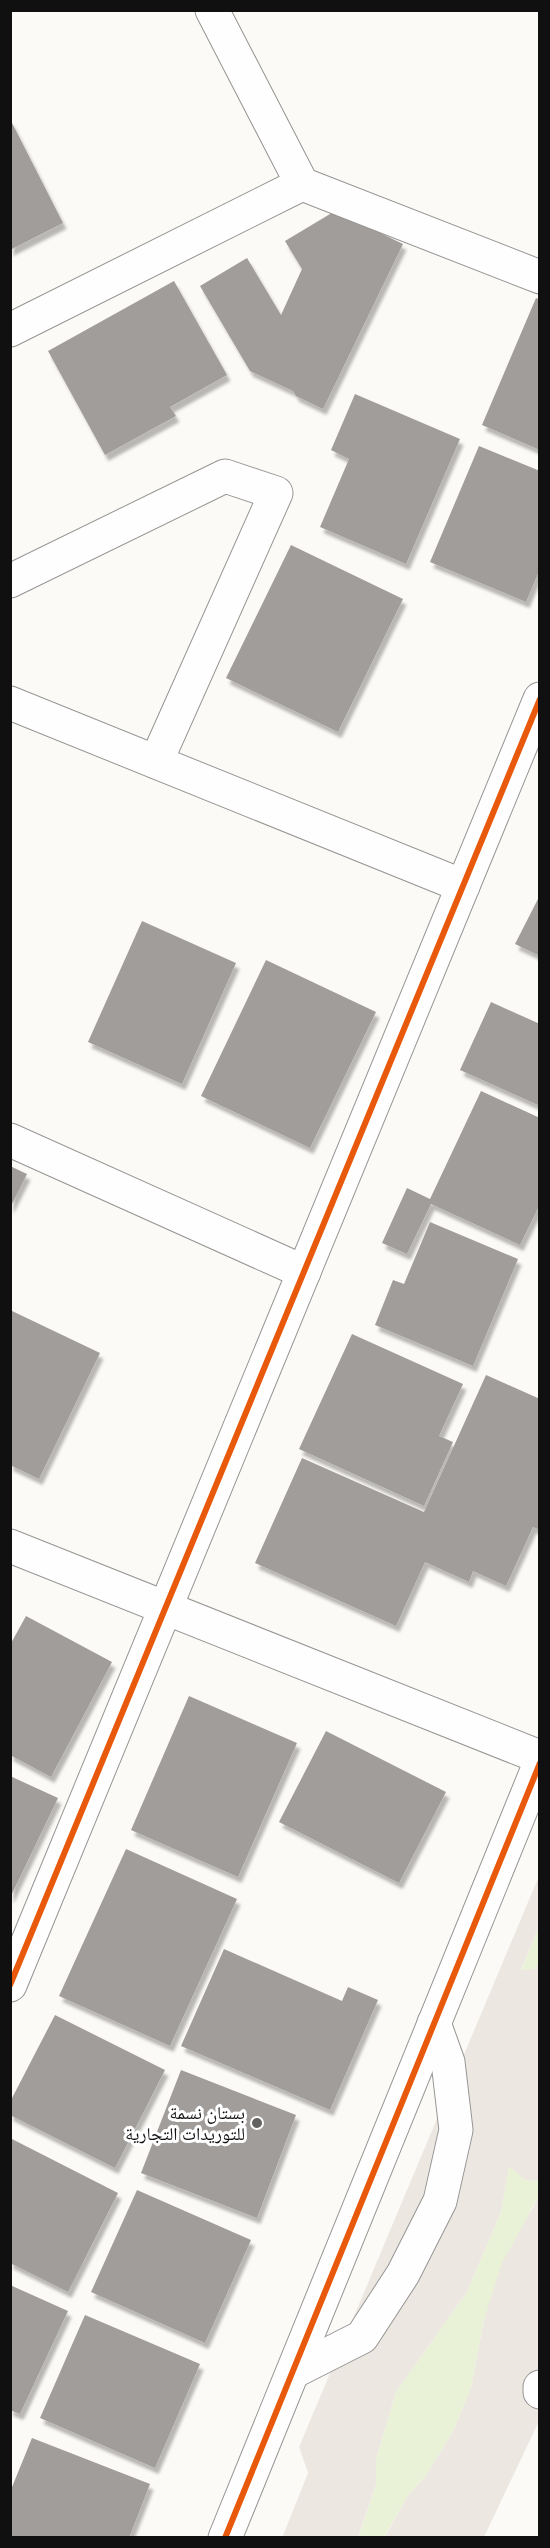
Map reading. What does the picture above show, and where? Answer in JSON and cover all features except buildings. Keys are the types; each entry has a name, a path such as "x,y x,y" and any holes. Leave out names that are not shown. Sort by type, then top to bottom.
{"street":[{"path":"212,10 302,184 540,277"},
{"path":"10,330 302,184"},
{"path":"10,581 225,476 276,493 156,762"},
{"path":"10,1985 540,699"},
{"path":"10,704 463,886"},
{"path":"10,1140 304,1272"},
{"path":"10,1546 540,1757"},
{"path":"225,2538 540,1763"},
{"path":"292,2372 362,2337 404,2274 440,2201 456,2130 448,2062 434,2023"},
{"path":"540,2387 540,2392"}],"green space":[{"path":"539,1926 539,1963 534,1969 521,1971"},
{"path":"509,2165 525,2180 539,2181 539,2196 531,2209 484,2320 471,2388 453,2432 424,2478 409,2494 384,2537 358,2538 376,2485 376,2459 396,2392 467,2292 501,2212"}],"shaded area":[{"path":"539,1876 539,1926 521,1970 534,1969 539,1963 539,2181 525,2180 509,2166 501,2212 467,2292 396,2392 376,2459 376,2485 358,2537 282,2538 308,2473 299,2447"},
{"path":"539,2196 539,2421 484,2537 384,2538 409,2494 424,2478 453,2432 471,2388 484,2320 502,2263"}],"cycle path":[{"path":"10,1985 540,699"},
{"path":"225,2538 540,1763"}],"place":[{"name":"بستان نسمة للتوريدات التجارية","path":"257,2123"}]}
